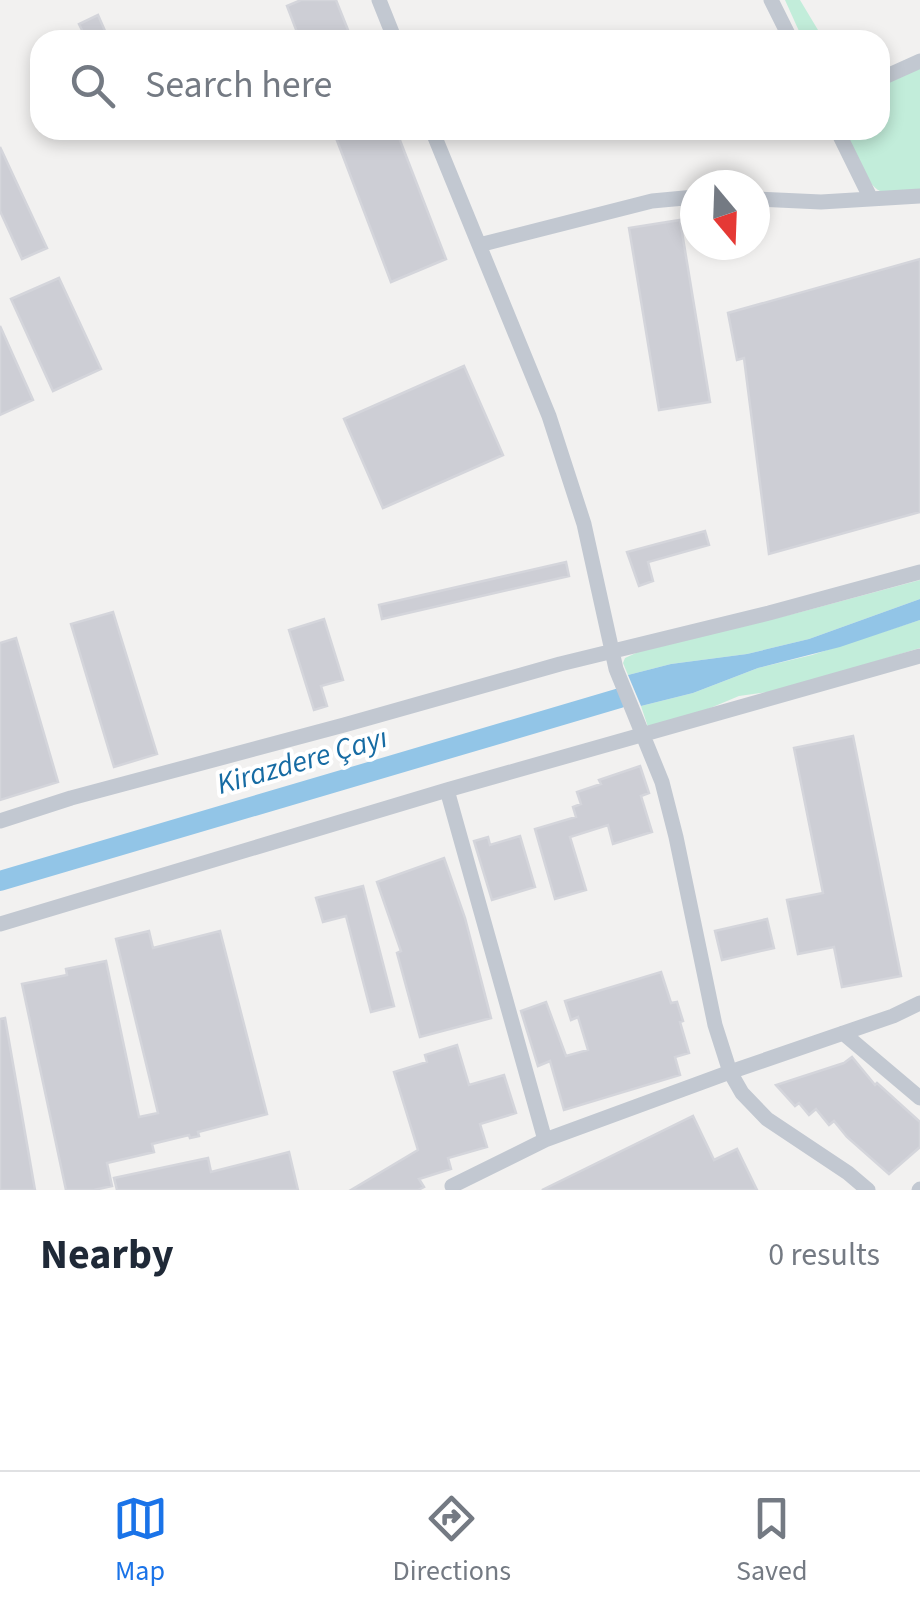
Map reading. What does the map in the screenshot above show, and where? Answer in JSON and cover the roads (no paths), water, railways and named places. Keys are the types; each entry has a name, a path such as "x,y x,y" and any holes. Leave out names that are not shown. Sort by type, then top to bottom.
{"street":[{"path":"379,0 392,30"},
{"path":"771,0 787,30"},
{"path":"890,74 920,60"},
{"path":"436,140 562,452 584,524 616,668 668,802 715,1025 730,1072 742,1092 768,1119 868,1190"},
{"path":"842,140 872,199"},
{"path":"770,200 821,202 920,196"},
{"path":"479,245 652,201 680,198"},
{"path":"0,821 70,798 612,651 920,572"},
{"path":"0,924 447,790 920,656"},
{"path":"447,790 545,1140"},
{"path":"452,1186 545,1140 894,1016 920,1003"},
{"path":"842,1033 920,1098"}],"water":[{"path":"920,599 920,620 840,647 758,668 693,693 641,706 628,675 809,639"}],"waterway":[{"name":"Kirazdere Çayı","path":"0,881 620,698"}]}
